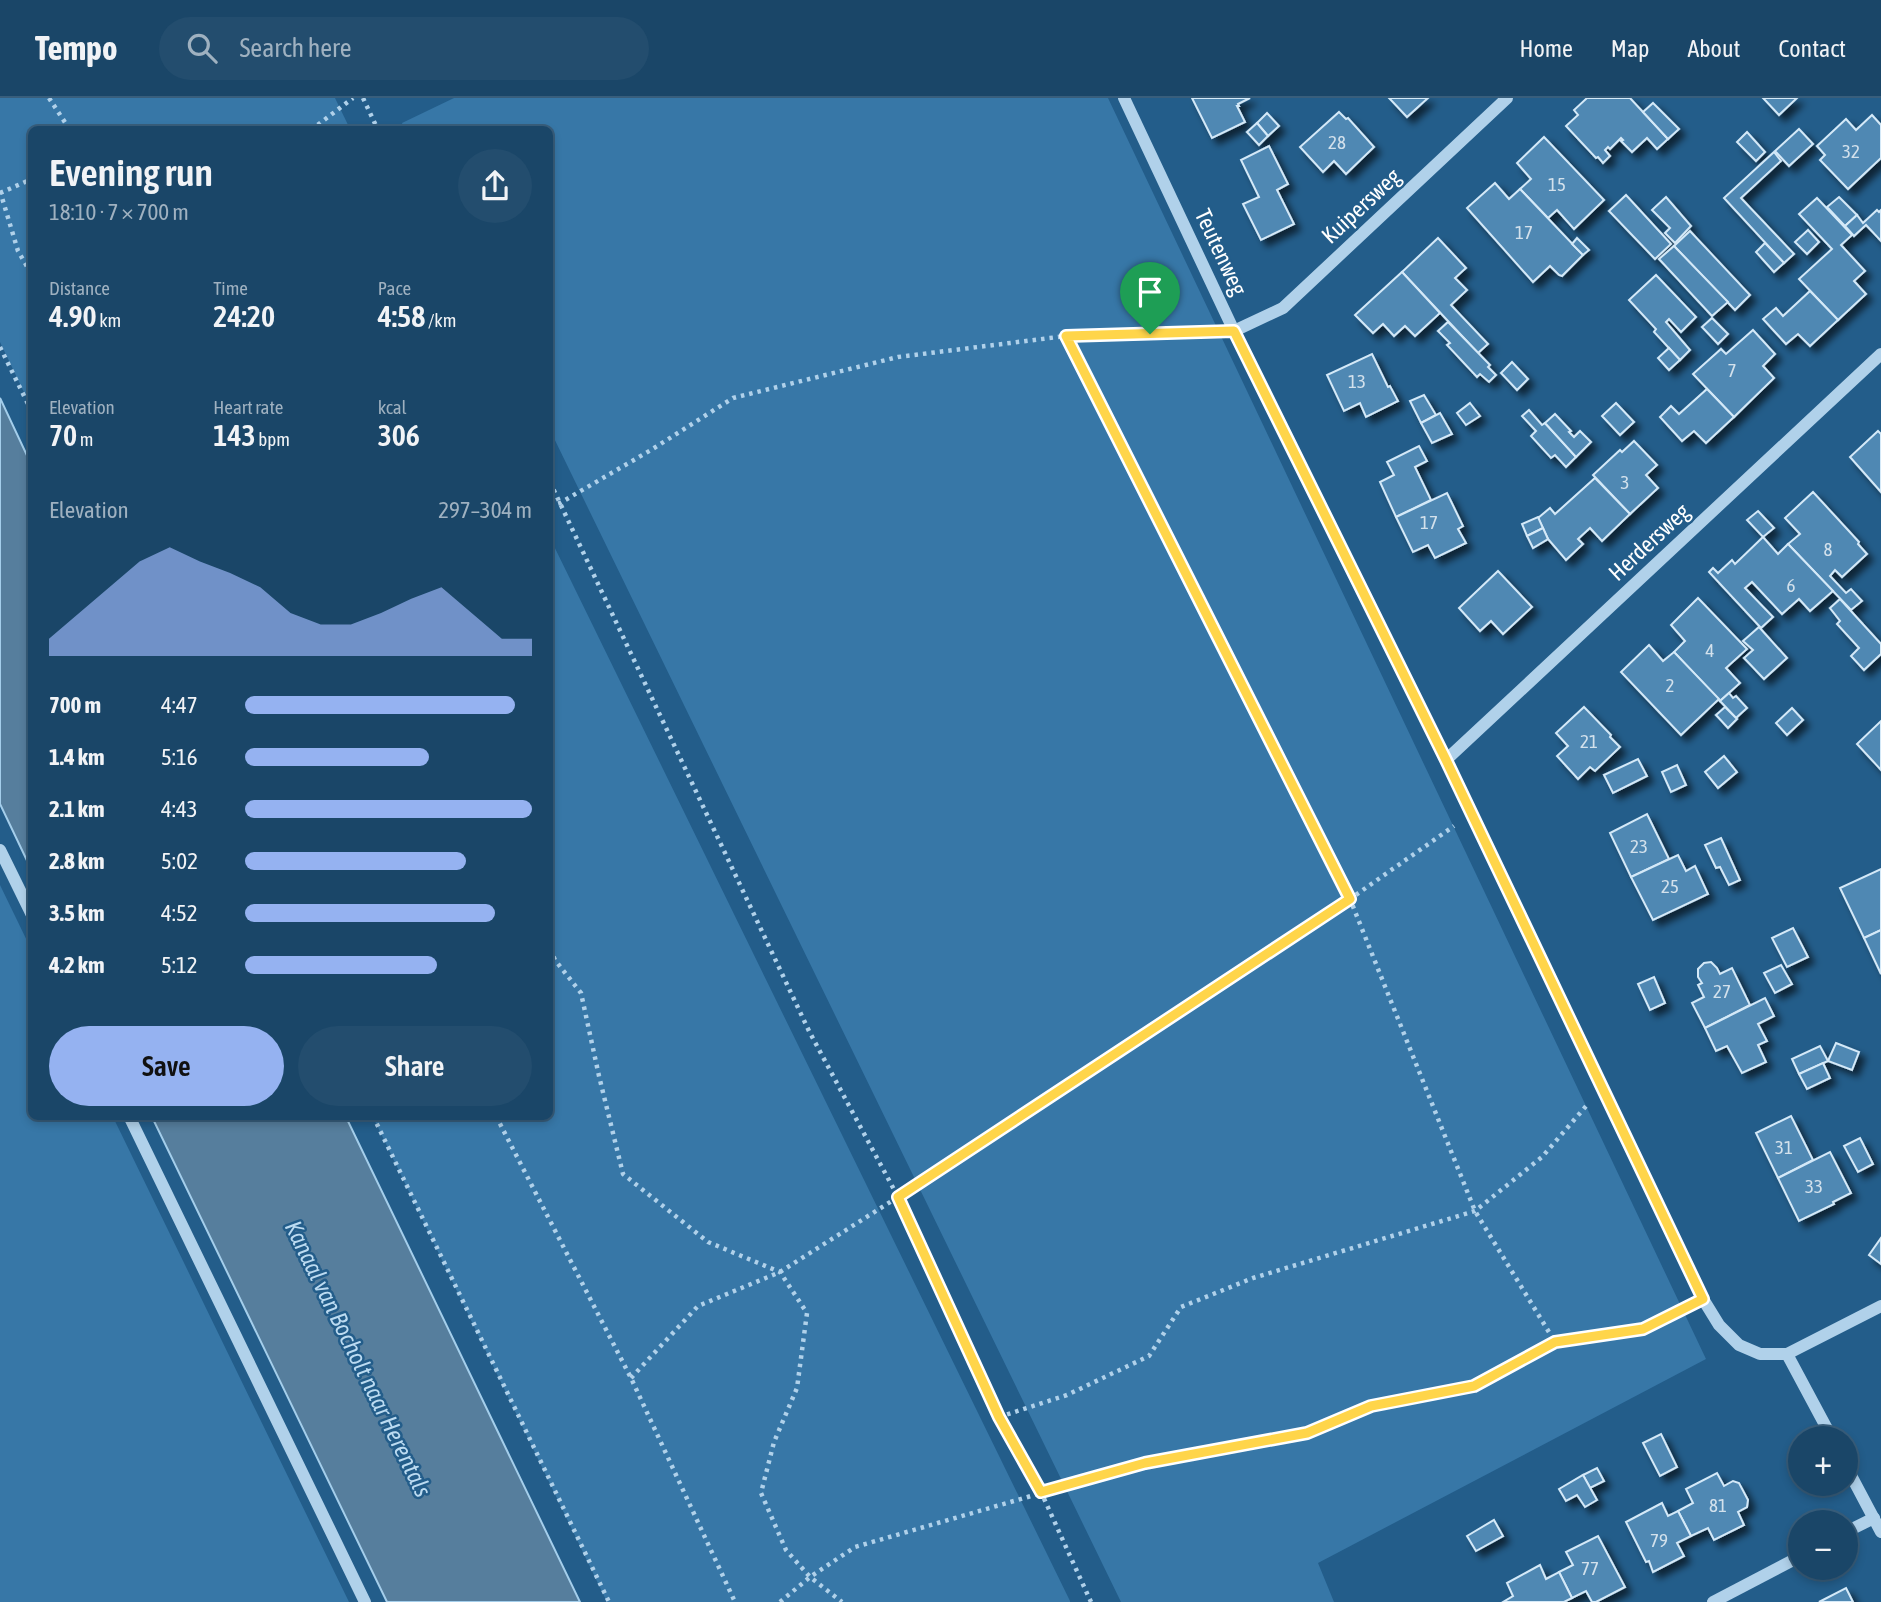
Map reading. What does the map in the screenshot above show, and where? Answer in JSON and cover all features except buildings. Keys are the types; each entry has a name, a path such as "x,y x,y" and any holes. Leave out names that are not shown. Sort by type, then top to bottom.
{"street":[{"name":"Teutenweg","path":"1124,98 1234,331 1446,760 1703,1299 1719,1325 1739,1345 1760,1354 1787,1354"},
{"name":"Kuipersweg","path":"1234,331 1283,308 1507,98"},
{"name":"Herdersweg","path":"1446,760 1881,354"},
{"path":"0,850 28,907"},
{"path":"131,1120 365,1602"},
{"path":"1826,1426 1787,1354 1881,1306"},
{"path":"1858,1488 1881,1532"},
{"path":"1858,1526 1874,1518"},
{"path":"1713,1602 1788,1563"}],"path":[{"path":"49,98 67,126"},
{"path":"316,126 353,98"},
{"path":"363,98 376,126"},
{"path":"28,181 0,193 18,251 28,268"},
{"path":"553,505 650,450 733,398 898,357 1066,336 1234,331"},
{"path":"1066,336 1350,899 1475,1211 1555,1342"},
{"path":"0,347 28,404"},
{"path":"553,488 809,1031 898,1197 999,1417 1041,1492 1091,1602"},
{"path":"631,1378 698,1306 780,1272 898,1197 1350,899 1472,814"},
{"path":"553,956 581,993 623,1174 708,1242 780,1272 807,1313 797,1388 774,1442 761,1493 786,1550 810,1577 842,1602"},
{"path":"999,1417 1067,1395 1149,1356 1181,1307 1253,1278 1475,1211 1542,1157 1602,1087"},
{"path":"375,1120 609,1602"},
{"path":"498,1120 631,1378 735,1602"},
{"path":"780,1602 855,1546 1145,1463 1307,1433 1371,1406 1474,1386 1555,1342 1643,1329 1703,1299"}],"shaded area":[{"path":"0,98 335,98 349,126 28,126 28,401 0,342"},
{"path":"454,98 1108,98 1706,1359 1318,1563 1334,1602 1121,1602 553,436 553,126 403,126 402,123"},
{"path":"553,544 1070,1602 607,1602 374,1120 553,1120"},
{"path":"0,885 28,943 28,1120 114,1120 349,1602 0,1602"}],"water":[{"path":"0,398 28,458 28,863 0,804"},
{"name":"Kanaal van Bocholt naar Herentals","path":"153,1120 347,1120 580,1602 387,1602"}],"route":[{"path":"1234,331 1446,760 1703,1299 1643,1329 1555,1342 1474,1386 1371,1406 1307,1433 1145,1463 1041,1492 999,1417 898,1197 1350,899 1066,336 1150,334 1234,331"}]}
